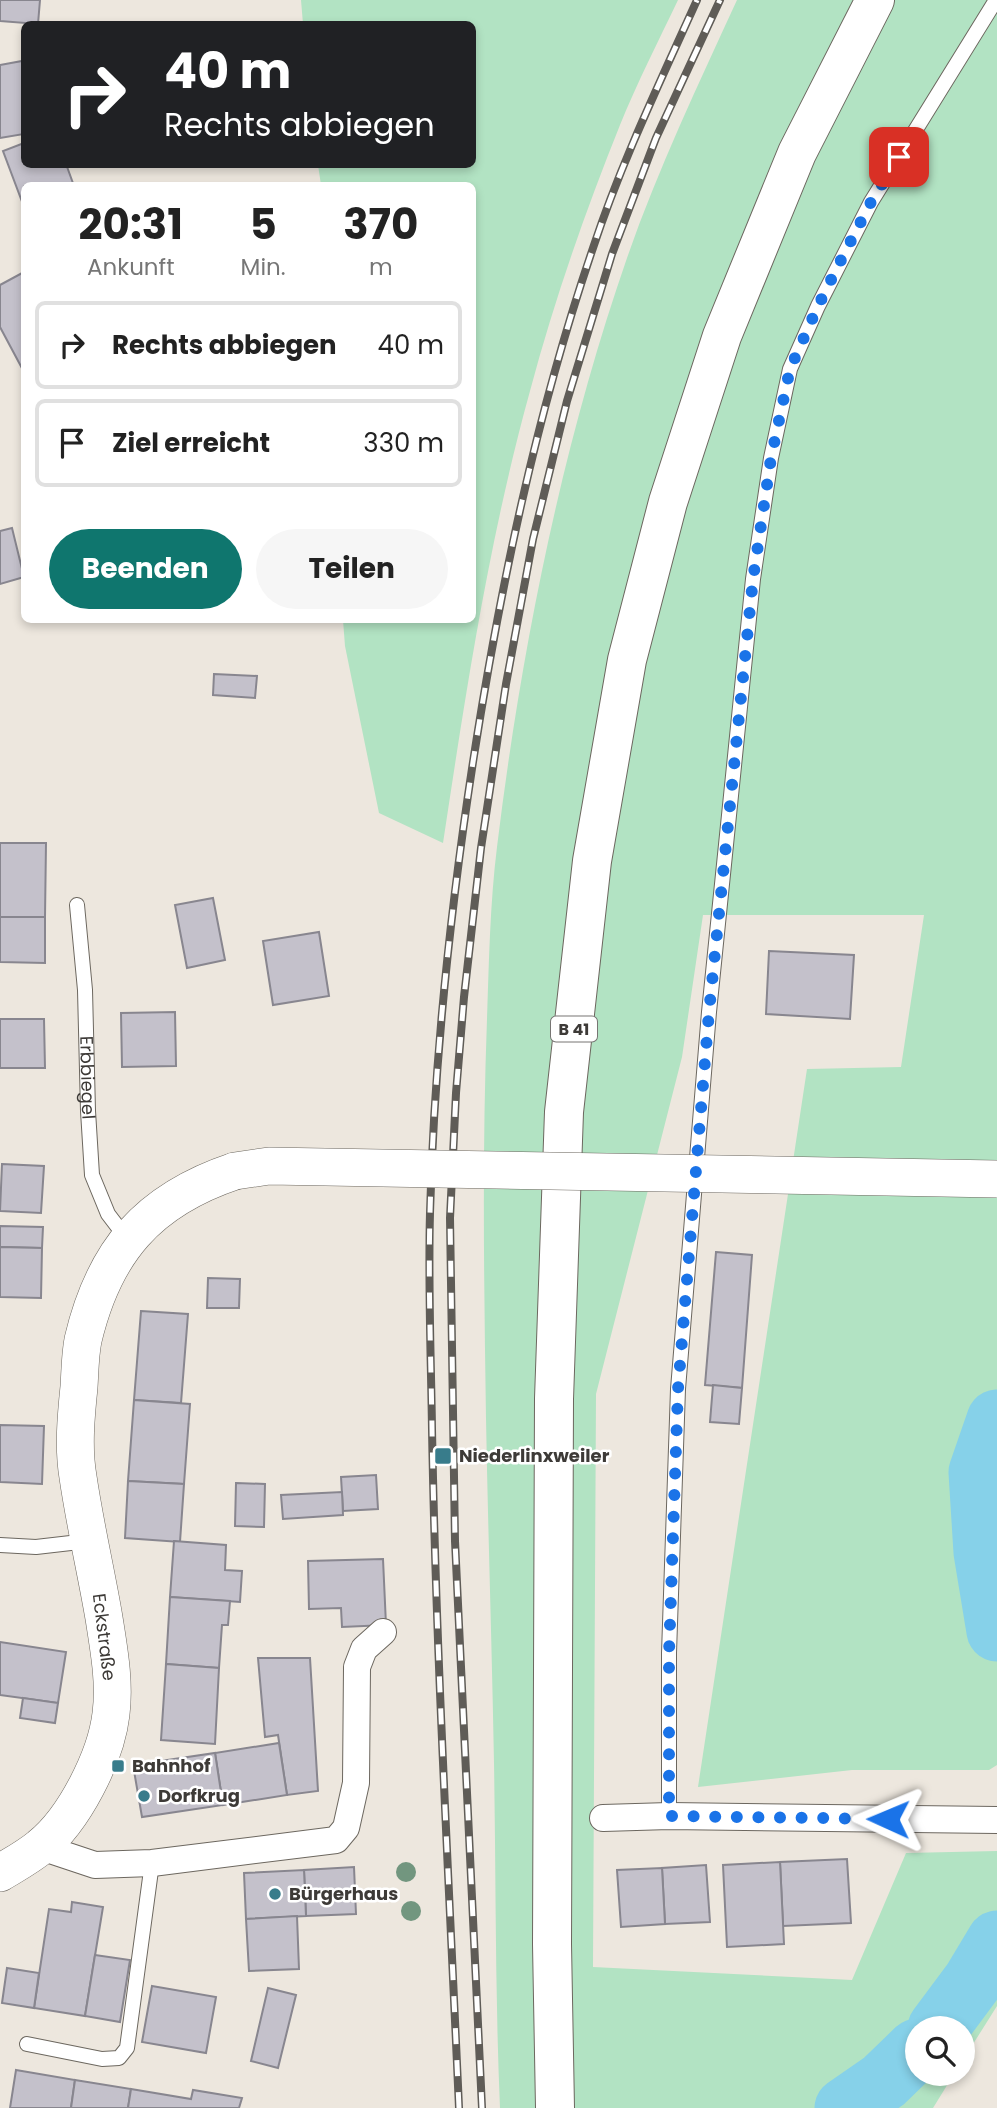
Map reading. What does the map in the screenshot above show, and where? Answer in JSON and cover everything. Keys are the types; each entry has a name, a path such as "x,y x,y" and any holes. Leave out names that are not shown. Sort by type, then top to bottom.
{"highway":[{"name":"B 41","path":"555,2108 552,1944 554,1399 565,1112 592,861 627,660 668,502 722,336 797,153 875,0"}],"main road":[{"path":"90,1540 77,1474 76,1421 83,1341 102,1281 128,1240 150,1217 172,1200 205,1181 234,1171 269,1166 997,1179"},
{"name":"Eckstraße","path":"0,1873 41,1847 71,1813 97,1766 111,1714 111,1662 90,1540"}],"street":[{"path":"41,1847 95,1865 152,1863 336,1840 346,1828 356,1783 357,1667 364,1649 383,1632"},
{"path":"603,1818 669,1816 997,1820"}],"lane":[{"path":"669,1816 669,1653 678,1389 709,1012 753,579 771,458 790,369 818,306 871,202 996,0"},
{"name":"Erbbiegel","path":"77,905 85,990 92,1175 108,1214 128,1240"},
{"path":"0,1545 36,1547 90,1540"},
{"path":"27,2044 102,2059 119,2058 127,2048 152,1863"}],"green space":[{"path":"301,0 678,0 633,94 607,158 539,357 502,503 470,672 443,843 379,813 345,646 343,623 476,623 476,182 321,182 318,168 476,168 476,21 303,21"},
{"path":"737,0 997,0 997,1765 989,1770 852,1770 698,1787 807,1069 901,1067 924,915 703,915 682,1057 596,1394 593,1967 852,1980 906,1853 997,1851 997,2006 975,2041 975,2016 905,2016 905,2086 947,2086 933,2108 500,2108 484,1218 484,1119 491,911 518,698 564,475 583,401 627,258 679,128"}],"building":[{"path":"0,0 40,0 38,21 0,21"},
{"path":"21,61 21,134 0,138 0,65"},
{"path":"21,144 21,168 67,168 73,182 21,182 21,199 3,151"},
{"path":"21,274 21,366 0,327 0,285"},
{"path":"12,528 21,565 21,578 0,584 0,531"},
{"path":"214,674 257,676 255,698 213,695"},
{"path":"0,843 46,843 45,917 0,917"},
{"path":"213,898 225,960 187,968 175,905"},
{"path":"0,917 45,917 45,963 0,962"},
{"path":"319,932 329,996 273,1005 263,941"},
{"path":"769,951 854,955 850,1019 766,1014"},
{"path":"175,1012 176,1066 122,1067 121,1013"},
{"path":"0,1019 44,1019 45,1068 0,1068"},
{"path":"2,1164 44,1166 41,1213 0,1211"},
{"path":"0,1226 43,1227 42,1248 0,1247"},
{"path":"0,1247 42,1248 41,1298 0,1297"},
{"path":"716,1252 752,1255 742,1388 705,1385"},
{"path":"208,1278 240,1279 239,1308 207,1308"},
{"path":"141,1311 188,1314 181,1403 134,1400"},
{"path":"713,1385 742,1388 739,1424 710,1422"},
{"path":"134,1400 190,1404 184,1484 128,1481"},
{"path":"0,1425 44,1426 42,1484 0,1482"},
{"path":"376,1475 378,1509 343,1511 341,1477"},
{"path":"128,1481 184,1484 180,1542 125,1538"},
{"path":"236,1483 265,1484 264,1527 235,1526"},
{"path":"342,1492 343,1515 283,1519 281,1495"},
{"path":"174,1541 226,1545 225,1570 242,1571 240,1602 170,1597"},
{"path":"383,1559 386,1625 342,1627 341,1608 309,1609 308,1561"},
{"path":"170,1597 230,1601 228,1625 222,1625 219,1668 166,1664"},
{"path":"0,1642 66,1652 58,1703 0,1695"},
{"path":"258,1658 310,1658 318,1791 287,1795 278,1735 265,1737"},
{"path":"166,1664 219,1668 215,1744 161,1740"},
{"path":"23,1698 58,1703 55,1723 20,1718"},
{"path":"279,1743 287,1795 223,1805 215,1753"},
{"path":"215,1753 223,1805 142,1817 133,1765"},
{"path":"847,1859 851,1923 783,1926 780,1862"},
{"path":"780,1862 784,1944 727,1947 723,1865"},
{"path":"706,1865 710,1922 665,1924 662,1868"},
{"path":"354,1867 356,1914 306,1916 304,1870"},
{"path":"662,1868 665,1924 621,1927 617,1870"},
{"name":"Bürgerhaus","path":"304,1870 306,1916 246,1919 244,1873"},
{"path":"72,1902 103,1907 85,2016 34,2008 49,1909 71,1912"},
{"path":"297,1916 299,1969 249,1971 246,1919"},
{"path":"95,1955 130,1960 120,2022 85,2016"},
{"path":"7,1968 39,1973 34,2008 2,2003"},
{"path":"152,1986 216,1997 206,2053 142,2042"},
{"path":"268,1988 296,1995 278,2068 251,2061"},
{"path":"16,2070 75,2080 71,2108 10,2108"},
{"path":"75,2080 131,2089 128,2108 71,2108"},
{"path":"131,2089 191,2099 193,2090 242,2098 239,2108 128,2108"}],"waterway":[{"path":"997,1420 979,1472 984,1552 997,1631"},
{"path":"947,2016 973,1981 997,1941"},
{"path":"845,2108 884,2081 905,2061"}],"railway":[{"path":"459,2108 436,1599 429,1294 435,1100 450,931 473,762 495,632 537,438 573,311 616,185 697,0"},
{"path":"482,2108 455,1541 450,1218 464,997 481,848 506,684 533,539 567,401 612,254 656,138 720,0"}],"place":[{"name":"Niederlinxweiler","path":"443,1456"},
{"name":"Bahnhof","path":"118,1766"},
{"name":"Dorfkrug","path":"144,1796"},
{"name":"Bürgerhaus","path":"275,1894"}],"route":[{"path":"888,1819 669,1816 669,1653 678,1389 709,1012 753,579 771,458 790,369 839,264 871,202 899,157"}]}
